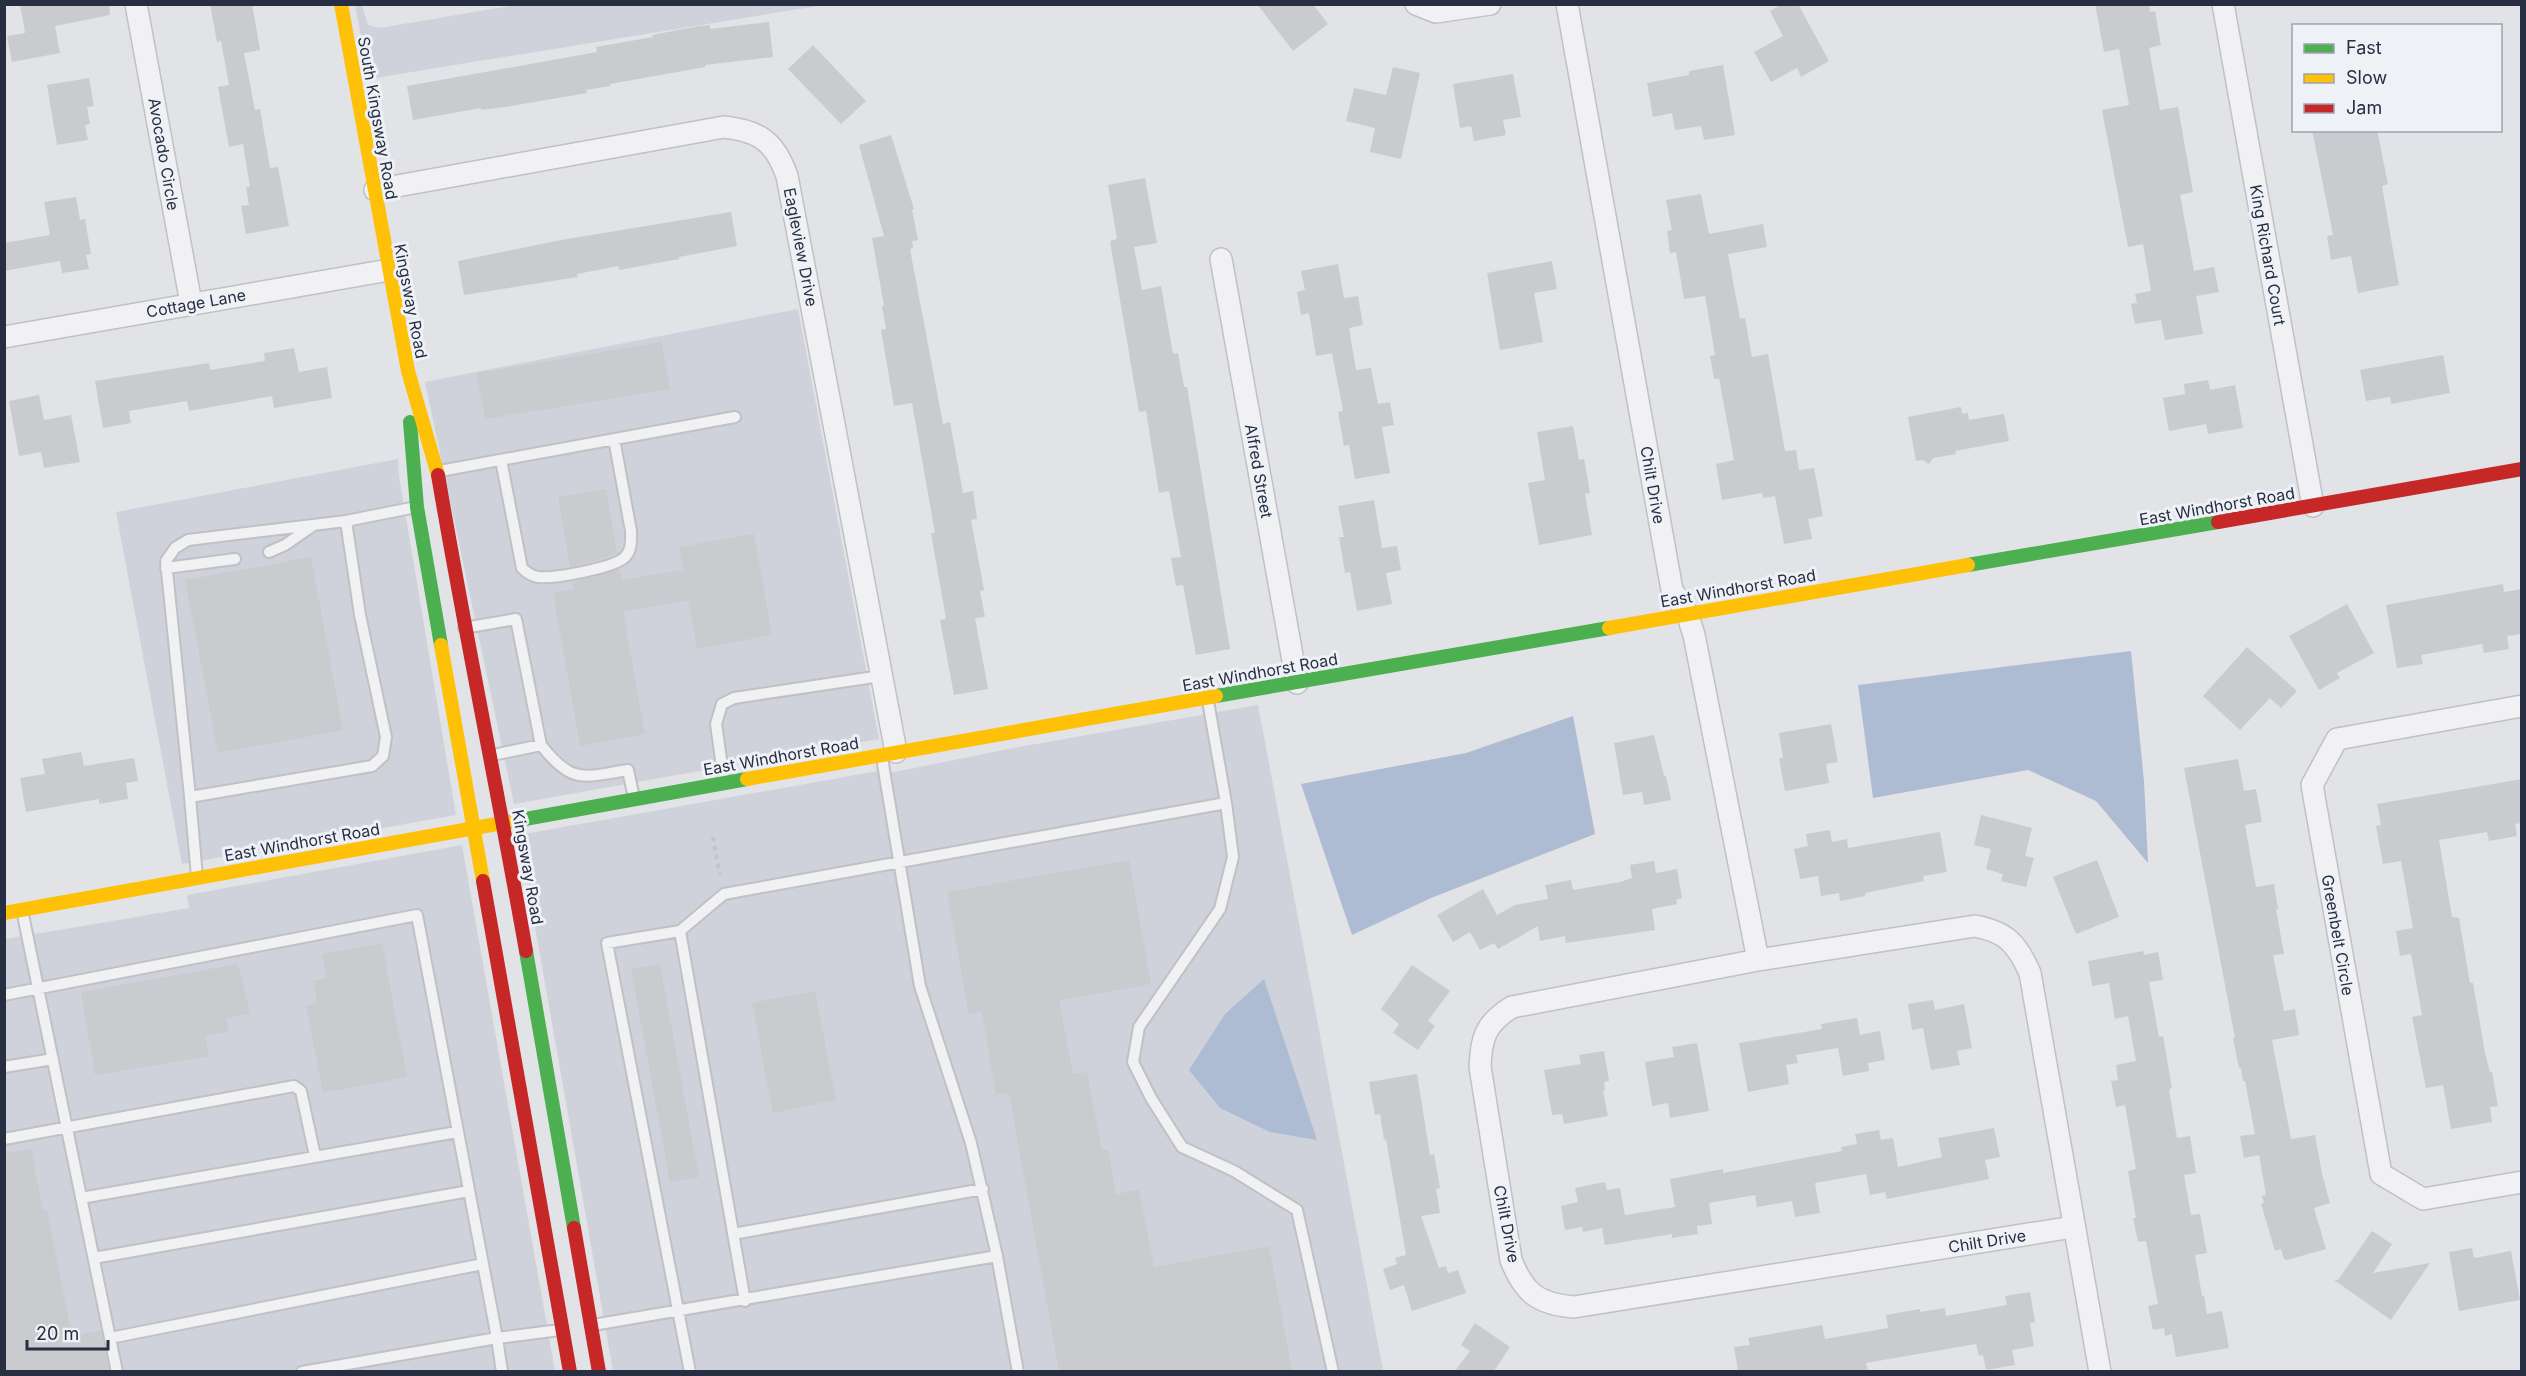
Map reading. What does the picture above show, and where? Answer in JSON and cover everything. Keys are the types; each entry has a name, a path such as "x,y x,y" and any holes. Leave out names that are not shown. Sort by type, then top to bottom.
{"street":[{"name":"Avocado Circle","path":"136,4 191,303"},
{"name":"South Kingsway Road","path":"341,4 382,237"},
{"path":"1416,4 1436,12 1490,4"},
{"name":"Chilt Drive","path":"1567,4 1672,590 1688,613 1694,635 1758,960"},
{"name":"King Richard Court","path":"2223,4 2313,506"},
{"name":"Eagleview Drive","path":"375,190 724,127 744,129 765,140 780,155 787,176 881,676 889,753"},
{"name":"Kingsway Road","path":"382,237 408,371 437,472 464,628 503,822 576,1327 570,1371"},
{"name":"Alfred Street","path":"1221,260 1297,683"},
{"name":"Cottage Lane","path":"4,337 389,270"},
{"name":"Kingsway Road","path":"408,371 413,476 417,507 473,828 576,1327 599,1371"},
{"name":"East Windhorst Road","path":"4,912 889,753 2522,469"},
{"name":"Greenbelt Circle","path":"2522,706 2337,739 2312,785 2381,1174 2423,1199 2522,1182"},
{"name":"Chilt Drive","path":"2073,1227 1574,1307 1551,1305 1532,1294 1518,1277 1511,1260 1480,1067 1480,1051 1486,1033 1495,1018 1512,1007 1758,960 1975,926 1994,929 2010,939 2021,953 2030,973 2100,1371"}],"lane":[{"path":"437,472 735,417"},
{"path":"501,460 522,568 528,574 547,577 608,566 620,562 627,555 631,544 631,531 614,439"},
{"path":"197,878 166,561 175,548 188,540 346,521 417,507"},
{"path":"190,797 372,766 383,756 386,737 360,615 346,521"},
{"path":"269,552 285,545 314,525"},
{"path":"166,568 235,559"},
{"path":"464,628 516,619 541,746 556,765 579,777 628,770 634,799"},
{"path":"724,783 716,724 722,704 734,698 881,676"},
{"path":"1207,698 1227,803 1233,857 1220,909 1138,1027 1133,1062 1151,1098 1182,1147 1234,1172 1297,1210 1333,1371"},
{"path":"490,756 541,746"},
{"path":"889,753 900,861 920,986 971,1143 983,1189 998,1256 1018,1371"},
{"path":"690,1371 608,943 680,931 723,894 1227,803"},
{"path":"22,909 117,1371"},
{"path":"4,995 417,915 502,1371"},
{"path":"680,931 745,1300"},
{"path":"4,1067 53,1059"},
{"path":"4,1139 294,1086 301,1091 315,1156"},
{"path":"81,1198 457,1132"},
{"path":"733,1234 983,1189"},
{"path":"93,1258 469,1191"},
{"path":"302,1371 497,1338 679,1312 998,1256"},
{"path":"110,1338 483,1264"}],"path":[{"path":"712,837 720,876"}],"shaded area":[{"path":"355,5 362,5 368,25 379,28 516,5 824,5 369,79"},
{"path":"798,309 879,739 514,804 425,382"},
{"path":"398,459 456,815 182,864 116,512"},
{"path":"1258,705 1383,1371 613,1371 519,835 889,769 890,773 1008,749"},
{"path":"462,845 555,1371 5,1372 5,939 189,908 187,895"}],"water":[{"path":"2131,651 2144,781 2148,863 2096,801 2028,770 1873,798 1858,685"},
{"path":"1573,716 1595,834 1431,898 1352,935 1301,784 1466,753"},
{"path":"1264,979 1317,1140 1270,1132 1220,1108 1189,1070 1225,1014"}],"building":[{"path":"20,4 109,4 110,15 55,26 60,53 12,62 7,36 25,33"},
{"path":"210,4 252,4 260,50 244,53 255,110 260,109 270,168 278,167 289,226 246,234 241,206 249,205 246,187 250,187 243,144 229,147 218,87 229,85 221,41 217,42"},
{"path":"1257,4 1313,4 1328,24 1293,51"},
{"path":"1782,4 1798,4 1829,61 1801,77 1797,68 1771,82 1754,52 1783,36 1770,11"},
{"path":"2095,4 2149,4 2150,12 2155,11 2161,45 2149,48 2160,110 2178,107 2193,192 2180,195 2194,271 2214,267 2219,292 2196,296 2203,334 2165,340 2161,320 2135,324 2131,304 2137,303 2135,294 2151,291 2143,244 2128,247 2102,110 2129,105 2119,49 2104,52"},
{"path":"769,22 773,57 705,65 705,67 610,84 610,86 586,90 587,93 413,120 407,86 597,52 596,47 699,26 710,25 710,29"},
{"path":"813,45 866,101 841,124 788,69"},
{"path":"1723,65 1735,135 1704,140 1701,126 1675,130 1672,113 1653,117 1647,83 1689,75 1689,71"},
{"path":"1393,67 1420,73 1401,159 1370,152 1375,128 1346,121 1354,88 1386,95"},
{"path":"1513,74 1521,117 1503,120 1506,135 1474,141 1471,126 1460,128 1453,84"},
{"path":"89,78 94,106 87,107 90,124 85,125 88,140 57,145 47,85"},
{"path":"2312,132 2377,132 2388,184 2382,186 2399,285 2358,293 2351,256 2331,260 2327,236 2333,235"},
{"path":"891,135 914,209 912,210 918,240 912,241 913,248 910,249 943,424 950,422 963,493 973,491 977,519 971,520 984,590 980,591 985,617 975,618 988,689 954,695 940,620 946,619 931,533 935,533 912,403 894,406 881,330 886,329 882,306 884,306 872,238 884,236 859,145"},
{"path":"1145,178 1157,243 1134,247 1142,290 1161,286 1173,354 1178,353 1184,387 1187,387 1230,649 1196,655 1183,585 1176,586 1171,558 1181,557 1169,491 1159,493 1146,411 1139,412 1110,241 1117,239 1108,185"},
{"path":"1701,194 1709,234 1763,224 1767,247 1728,254 1740,319 1745,318 1752,357 1768,354 1785,451 1796,450 1799,470 1814,468 1823,516 1808,519 1812,539 1784,544 1775,496 1763,498 1762,493 1722,500 1716,464 1734,460 1719,378 1714,379 1710,356 1715,355 1705,296 1684,299 1676,252 1670,253 1667,231 1672,230 1666,200"},
{"path":"76,197 80,220 85,219 91,254 86,255 89,269 62,273 60,261 4,271 4,243 50,235 44,202"},
{"path":"731,212 737,246 619,270 618,266 577,274 578,277 464,295 458,261 561,240"},
{"path":"1552,261 1557,289 1534,293 1543,342 1500,350 1487,273"},
{"path":"1338,264 1344,298 1358,296 1363,325 1349,328 1356,370 1371,368 1378,404 1390,402 1394,425 1382,427 1390,473 1355,479 1349,445 1344,446 1338,412 1343,411 1332,353 1316,356 1309,313 1301,315 1297,292 1305,290 1301,271"},
{"path":"662,342 670,389 485,419 477,373"},
{"path":"294,348 299,372 327,367 332,398 274,408 272,396 189,411 187,401 129,411 131,423 103,428 95,381 209,363 210,370 265,361 264,353"},
{"path":"2443,355 2450,393 2391,404 2390,397 2366,401 2360,370"},
{"path":"2208,380 2210,390 2235,385 2243,428 2208,434 2206,424 2169,431 2163,398 2185,394 2184,384"},
{"path":"39,395 44,420 71,415 80,462 44,468 41,452 19,456 9,401"},
{"path":"1961,407 1962,414 1968,413 1969,420 2004,414 2009,441 1955,451 1956,454 1933,458 1929,464 1923,460 1916,461 1908,417"},
{"path":"1573,426 1579,460 1584,459 1590,493 1585,494 1592,535 1539,545 1528,483 1545,480 1537,432"},
{"path":"606,489 617,553 570,567 558,497"},
{"path":"1374,500 1382,548 1397,546 1401,570 1386,573 1392,604 1357,611 1350,572 1345,573 1339,537 1344,537 1338,506"},
{"path":"754,534 772,635 697,649 688,600 623,612 645,734 580,746 553,593 574,589 573,582 620,569 622,580 683,570 679,547"},
{"path":"311,557 343,730 218,753 185,580"},
{"path":"2503,584 2504,592 2522,589 2522,634 2507,636 2509,649 2484,653 2482,644 2421,655 2423,664 2397,668 2386,605"},
{"path":"2347,604 2374,653 2337,673 2340,678 2319,690 2289,636"},
{"path":"2247,647 2297,691 2281,708 2270,698 2240,730 2203,696"},
{"path":"1831,724 1838,762 1826,764 1829,783 1785,791 1779,758 1783,758 1779,733"},
{"path":"1654,735 1671,800 1644,805 1642,792 1623,795 1614,743"},
{"path":"81,752 84,766 134,758 138,781 126,783 128,799 99,804 99,799 26,812 20,778 45,774 42,759"},
{"path":"2238,759 2244,791 2256,789 2262,822 2245,825 2256,887 2274,884 2284,954 2273,955 2284,1011 2295,1009 2299,1035 2272,1040 2291,1139 2315,1135 2330,1203 2314,1208 2326,1249 2287,1260 2284,1259 2281,1249 2275,1251 2261,1204 2264,1203 2262,1196 2266,1195 2259,1155 2244,1158 2240,1136 2255,1134 2245,1081 2243,1081 2241,1068 2239,1068 2233,1038 2235,1038 2184,768"},
{"path":"2522,779 2522,823 2515,824 2517,836 2489,841 2487,832 2439,840 2452,917 2459,918 2470,983 2473,983 2485,1053 2490,1072 2492,1072 2498,1106 2490,1107 2492,1122 2451,1129 2443,1085 2426,1088 2412,1017 2422,1015 2411,954 2400,956 2396,931 2413,928 2401,861 2383,864 2376,826 2381,825 2377,804"},
{"path":"1981,815 2032,828 2025,856 2034,858 2026,887 2001,881 2003,874 1986,869 1991,849 1974,845"},
{"path":"1830,830 1832,842 1847,839 1848,848 1940,832 1947,872 1923,876 1924,881 1865,893 1865,896 1840,901 1839,893 1821,896 1818,876 1800,879 1794,849 1808,846 1806,834"},
{"path":"1129,860 1151,984 1059,1000 1073,1074 1087,1072 1102,1151 1108,1150 1116,1194 1139,1190 1154,1267 1269,1246 1292,1371 1059,1371 1009,1093 996,1095 982,1012 969,1015 947,892"},
{"path":"2097,860 2119,917 2076,934 2053,877"},
{"path":"1654,861 1656,873 1677,869 1682,898 1676,900 1677,904 1652,909 1655,930 1566,943 1565,936 1540,941 1538,926 1498,949 1494,943 1480,950 1470,932 1453,942 1437,915 1483,889 1497,915 1515,905 1548,899 1545,885 1571,880 1573,890 1620,882 1632,878 1630,865"},
{"path":"382,943 407,1077 323,1093 306,1006 317,1003 313,981 327,978 322,954"},
{"path":"2143,951 2144,955 2158,952 2163,980 2149,982 2159,1037 2163,1036 2172,1088 2169,1089 2177,1138 2190,1136 2196,1173 2184,1175 2191,1215 2200,1214 2207,1253 2195,1255 2202,1296 2204,1296 2207,1314 2222,1311 2229,1348 2176,1357 2172,1334 2165,1336 2164,1328 2153,1330 2148,1306 2158,1304 2146,1241 2138,1242 2128,1171 2136,1169 2125,1105 2116,1107 2111,1081 2118,1080 2116,1065 2136,1061 2128,1016 2115,1019 2109,983 2092,986 2088,961"},
{"path":"238,964 250,1014 226,1018 229,1031 205,1036 209,1056 95,1075 81,992"},
{"path":"660,964 699,1177 670,1182 631,969"},
{"path":"1412,965 1450,991 1428,1021 1435,1026 1418,1050 1393,1033 1399,1024 1381,1009"},
{"path":"815,991 836,1100 773,1113 752,1003"},
{"path":"1933,1000 1935,1010 1964,1004 1972,1048 1957,1051 1960,1065 1931,1070 1923,1028 1912,1030 1908,1004"},
{"path":"1857,1018 1860,1035 1880,1031 1885,1060 1868,1063 1869,1071 1843,1076 1838,1048 1796,1055 1798,1063 1786,1065 1789,1084 1748,1092 1739,1043 1822,1029 1821,1024"},
{"path":"1697,1043 1709,1111 1670,1118 1668,1103 1652,1106 1645,1062 1674,1057 1672,1047"},
{"path":"1604,1051 1609,1081 1604,1082 1605,1090 1603,1091 1608,1116 1564,1124 1562,1114 1552,1115 1544,1070 1581,1064 1579,1055"},
{"path":"1417,1074 1430,1155 1434,1154 1440,1188 1436,1189 1440,1213 1421,1216 1439,1268 1446,1266 1448,1273 1458,1270 1466,1293 1412,1311 1404,1285 1390,1290 1383,1269 1397,1264 1395,1258 1406,1255 1386,1139 1384,1140 1380,1114 1375,1115 1369,1082"},
{"path":"1994,1128 2000,1157 1985,1160 1989,1179 1887,1199 1885,1192 1870,1195 1866,1174 1815,1183 1820,1213 1795,1217 1792,1201 1757,1207 1755,1195 1709,1203 1712,1224 1697,1226 1698,1234 1672,1238 1672,1234 1605,1245 1602,1228 1583,1232 1582,1227 1565,1230 1561,1206 1578,1202 1575,1188 1605,1182 1607,1190 1620,1188 1625,1215 1675,1207 1670,1179 1723,1169 1723,1173 1842,1151 1841,1147 1857,1144 1855,1134 1879,1130 1881,1140 1893,1138 1898,1167 1942,1157 1938,1138"},
{"path":"31,1149 43,1211 47,1210 72,1336 101,1331 109,1371 4,1371 4,1154"},
{"path":"2372,1231 2392,1244 2373,1273 2430,1263 2391,1320 2334,1280 2338,1280"},
{"path":"2472,1248 2474,1258 2511,1251 2520,1300 2459,1311 2449,1252"},
{"path":"2030,1292 2035,1322 2030,1323 2034,1346 2012,1350 2015,1365 1986,1370 1983,1355 1979,1356 1976,1344 1866,1363 1868,1371 1738,1371 1734,1347 1750,1345 1748,1338 1822,1325 1825,1339 1888,1328 1886,1315 1920,1309 1920,1312 1945,1308 1946,1316 2007,1305 2005,1296"},
{"path":"1475,1323 1510,1347 1494,1371 1455,1371 1470,1351 1461,1345"}],"traffic: fast":[{"path":"410,422 417,507 441,645"},
{"path":"1968,565 2218,522"},
{"path":"1216,696 1609,628"},
{"path":"508,822 747,779"},
{"path":"526,951 574,1228"}],"traffic: slow":[{"path":"341,4 408,371 438,475"},
{"path":"1609,628 1968,565"},
{"path":"441,645 483,881"},
{"path":"747,779 1216,696"},
{"path":"4,913 508,822"}],"traffic: jam":[{"path":"2218,522 2522,469"},
{"path":"438,475 526,951"},
{"path":"483,881 570,1372"},
{"path":"574,1228 599,1372"}]}
